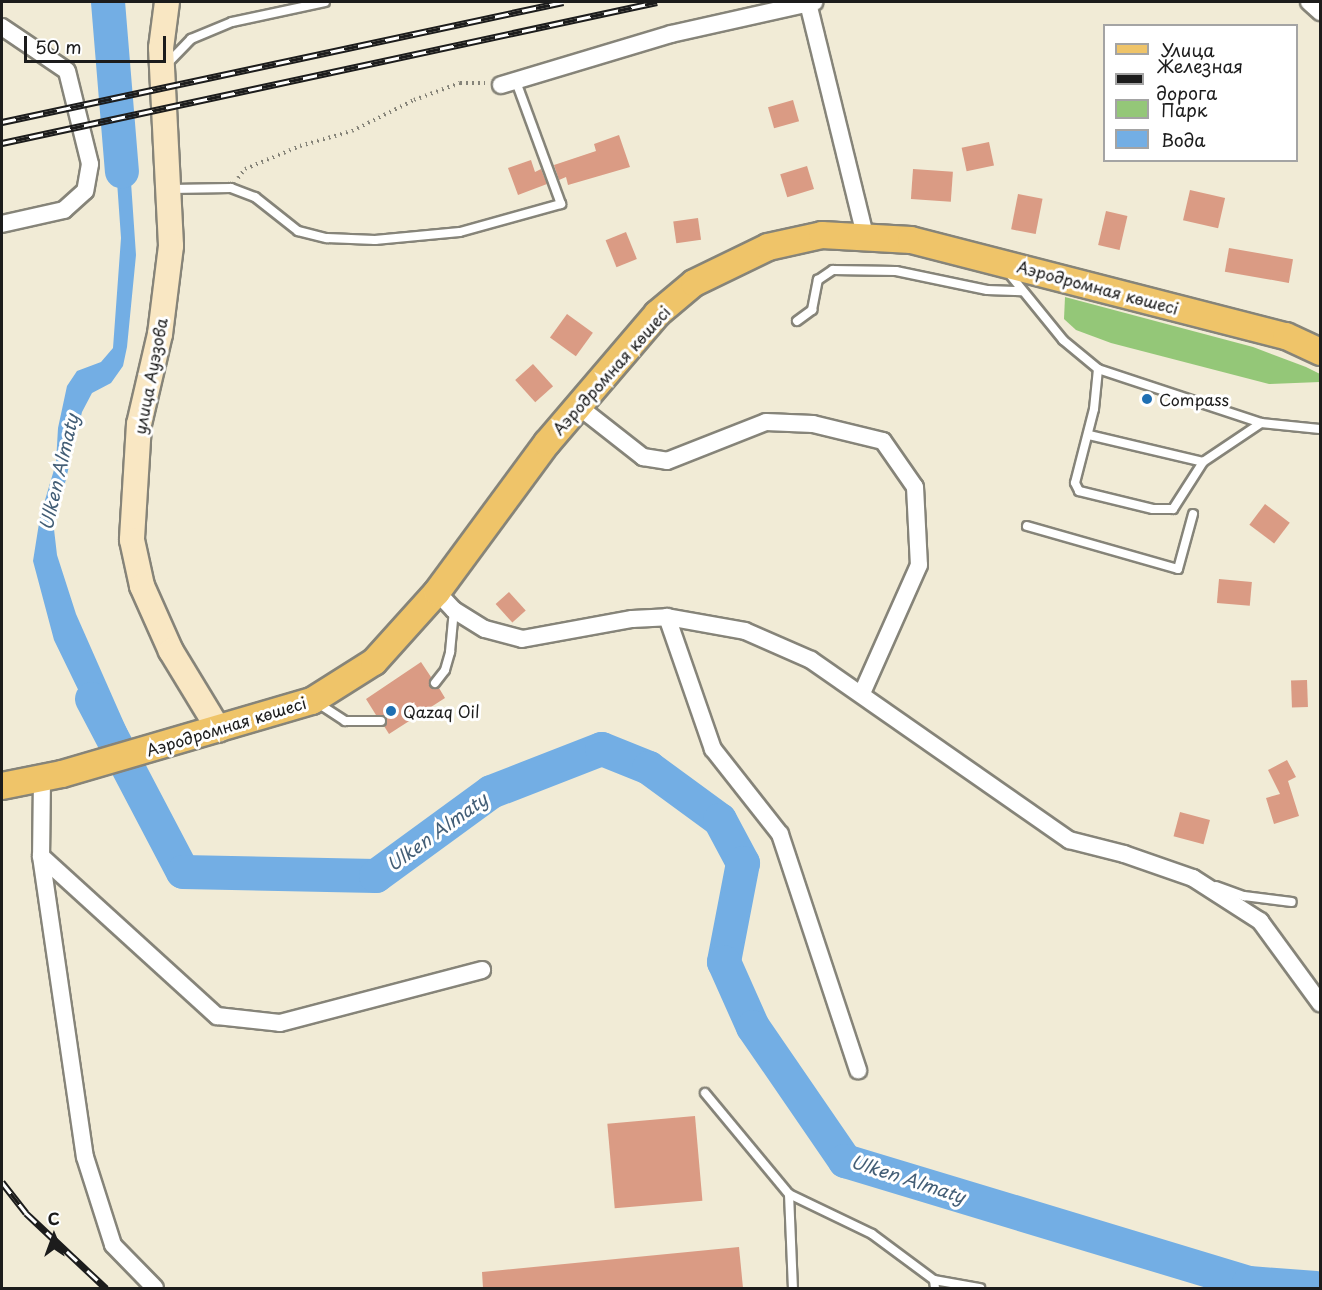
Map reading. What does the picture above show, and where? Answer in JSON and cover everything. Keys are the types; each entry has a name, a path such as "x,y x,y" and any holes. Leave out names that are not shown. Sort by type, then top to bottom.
{"main road":[{"name":"улица Ауэзова","path":"167,2 162,70 171,189 171,246 160,334 139,424 132,540 142,586 171,651 219,730"},
{"name":"Аэродромная көшесі","path":"2,786 52,776 219,730 313,700 374,662 445,601 578,406 657,314 694,283 768,246 822,236 865,235 911,240 1286,336 1320,352"}],"street":[{"path":"508,83 671,34 811,2 865,235"},
{"path":"1309,2 1320,12"},
{"path":"2,27 67,71 90,164 85,191 64,210 2,224"},
{"path":"578,406 643,457 668,461 766,422 813,424 883,441 915,487 919,565 862,693"},
{"path":"445,601 485,629 522,639 632,619 667,617 745,631 811,660 862,693 1069,840 1124,854 1194,878 1260,921 1320,1003"},
{"path":"667,617 713,749 780,834 858,1070"},
{"path":"52,776 41,856 85,1157 113,1245 155,1288"},
{"path":"41,856 217,1016 280,1023 482,970"}],"lane":[{"path":"162,70 191,39 232,22 325,2"},
{"path":"171,189 231,188 255,197 298,231 327,238 375,240 460,232 561,204 508,83"},
{"path":"1000,261 1064,340 1098,369 1260,423 1320,429"},
{"path":"797,321 812,310 818,280 833,270 896,272 987,290 1022,291"},
{"path":"1098,369 1089,435 1075,483 1080,490 1153,509 1173,509 1203,462 1260,423"},
{"path":"1089,435 1203,462"},
{"path":"1027,526 1178,569 1193,514"},
{"path":"435,683 445,670 450,652 445,601"},
{"path":"313,700 345,721 381,721"},
{"path":"1194,878 1244,896 1292,902"},
{"path":"705,1093 789,1194 872,1234 935,1284 980,1288"},
{"path":"789,1194 793,1288"}],"path":[{"path":"231,188 245,169 300,146 352,130 414,100 460,83 508,83"}],"green space":[{"path":"1065,297 1253,347 1320,374 1320,382 1269,384 1111,343 1076,330 1064,319"}],"water":[{"path":"127,124 136,255 127,347 123,366 111,383 92,393 82,412 65,483 52,512 57,555 76,614 128,732 104,743 54,640 33,561 40,517 56,463 58,428 67,386 77,371 101,362 113,348 121,238 113,125"}],"building":[{"path":"793,100 799,121 774,128 768,107"},
{"path":"619,135 630,167 568,185 566,177 559,180 554,165 596,151 594,144"},
{"path":"989,142 994,165 967,171 962,148"},
{"path":"531,160 535,172 541,169 547,184 518,195 508,168"},
{"path":"807,166 814,189 787,197 780,174"},
{"path":"913,169 953,172 951,202 911,199"},
{"path":"1190,190 1225,198 1218,228 1183,220"},
{"path":"1018,194 1043,199 1036,234 1011,229"},
{"path":"1106,211 1127,216 1120,250 1098,245"},
{"path":"698,218 701,240 676,243 673,221"},
{"path":"626,232 637,259 616,267 606,240"},
{"path":"1229,248 1293,259 1289,283 1225,272"},
{"path":"567,314 593,333 576,356 550,337"},
{"path":"533,364 553,386 535,402 515,380"},
{"path":"1265,504 1290,523 1274,543 1249,525"},
{"path":"1219,579 1252,582 1250,606 1217,603"},
{"path":"509,592 526,611 512,623 496,604"},
{"path":"421,662 431,677 429,686 439,688 445,698 389,734 384,726 386,717 376,715 366,699"},
{"path":"1307,680 1308,707 1292,708 1291,681"},
{"path":"1287,760 1296,777 1288,781 1299,816 1274,824 1266,798 1280,794 1268,770"},
{"path":"1180,812 1210,820 1203,844 1174,836"},
{"path":"695,1116 702,1201 615,1208 607,1124"},
{"path":"739,1247 743,1288 483,1288 482,1272"}],"waterway":[{"name":"Ulken Almaty","path":"108,2 122,171"},
{"name":"Ulken Almaty","path":"92,699 183,872 376,876 491,792 602,749 649,768 720,820 743,863 724,962 753,1027 845,1161 1249,1283 1316,1288"}],"railway":[{"path":"2,122 563,2"},
{"path":"2,143 657,2"},
{"path":"2,1182 26,1213 106,1288"}],"place":[{"name":"Compass","path":"1147,399"},
{"name":"Qazaq Oil","path":"391,711"}]}
